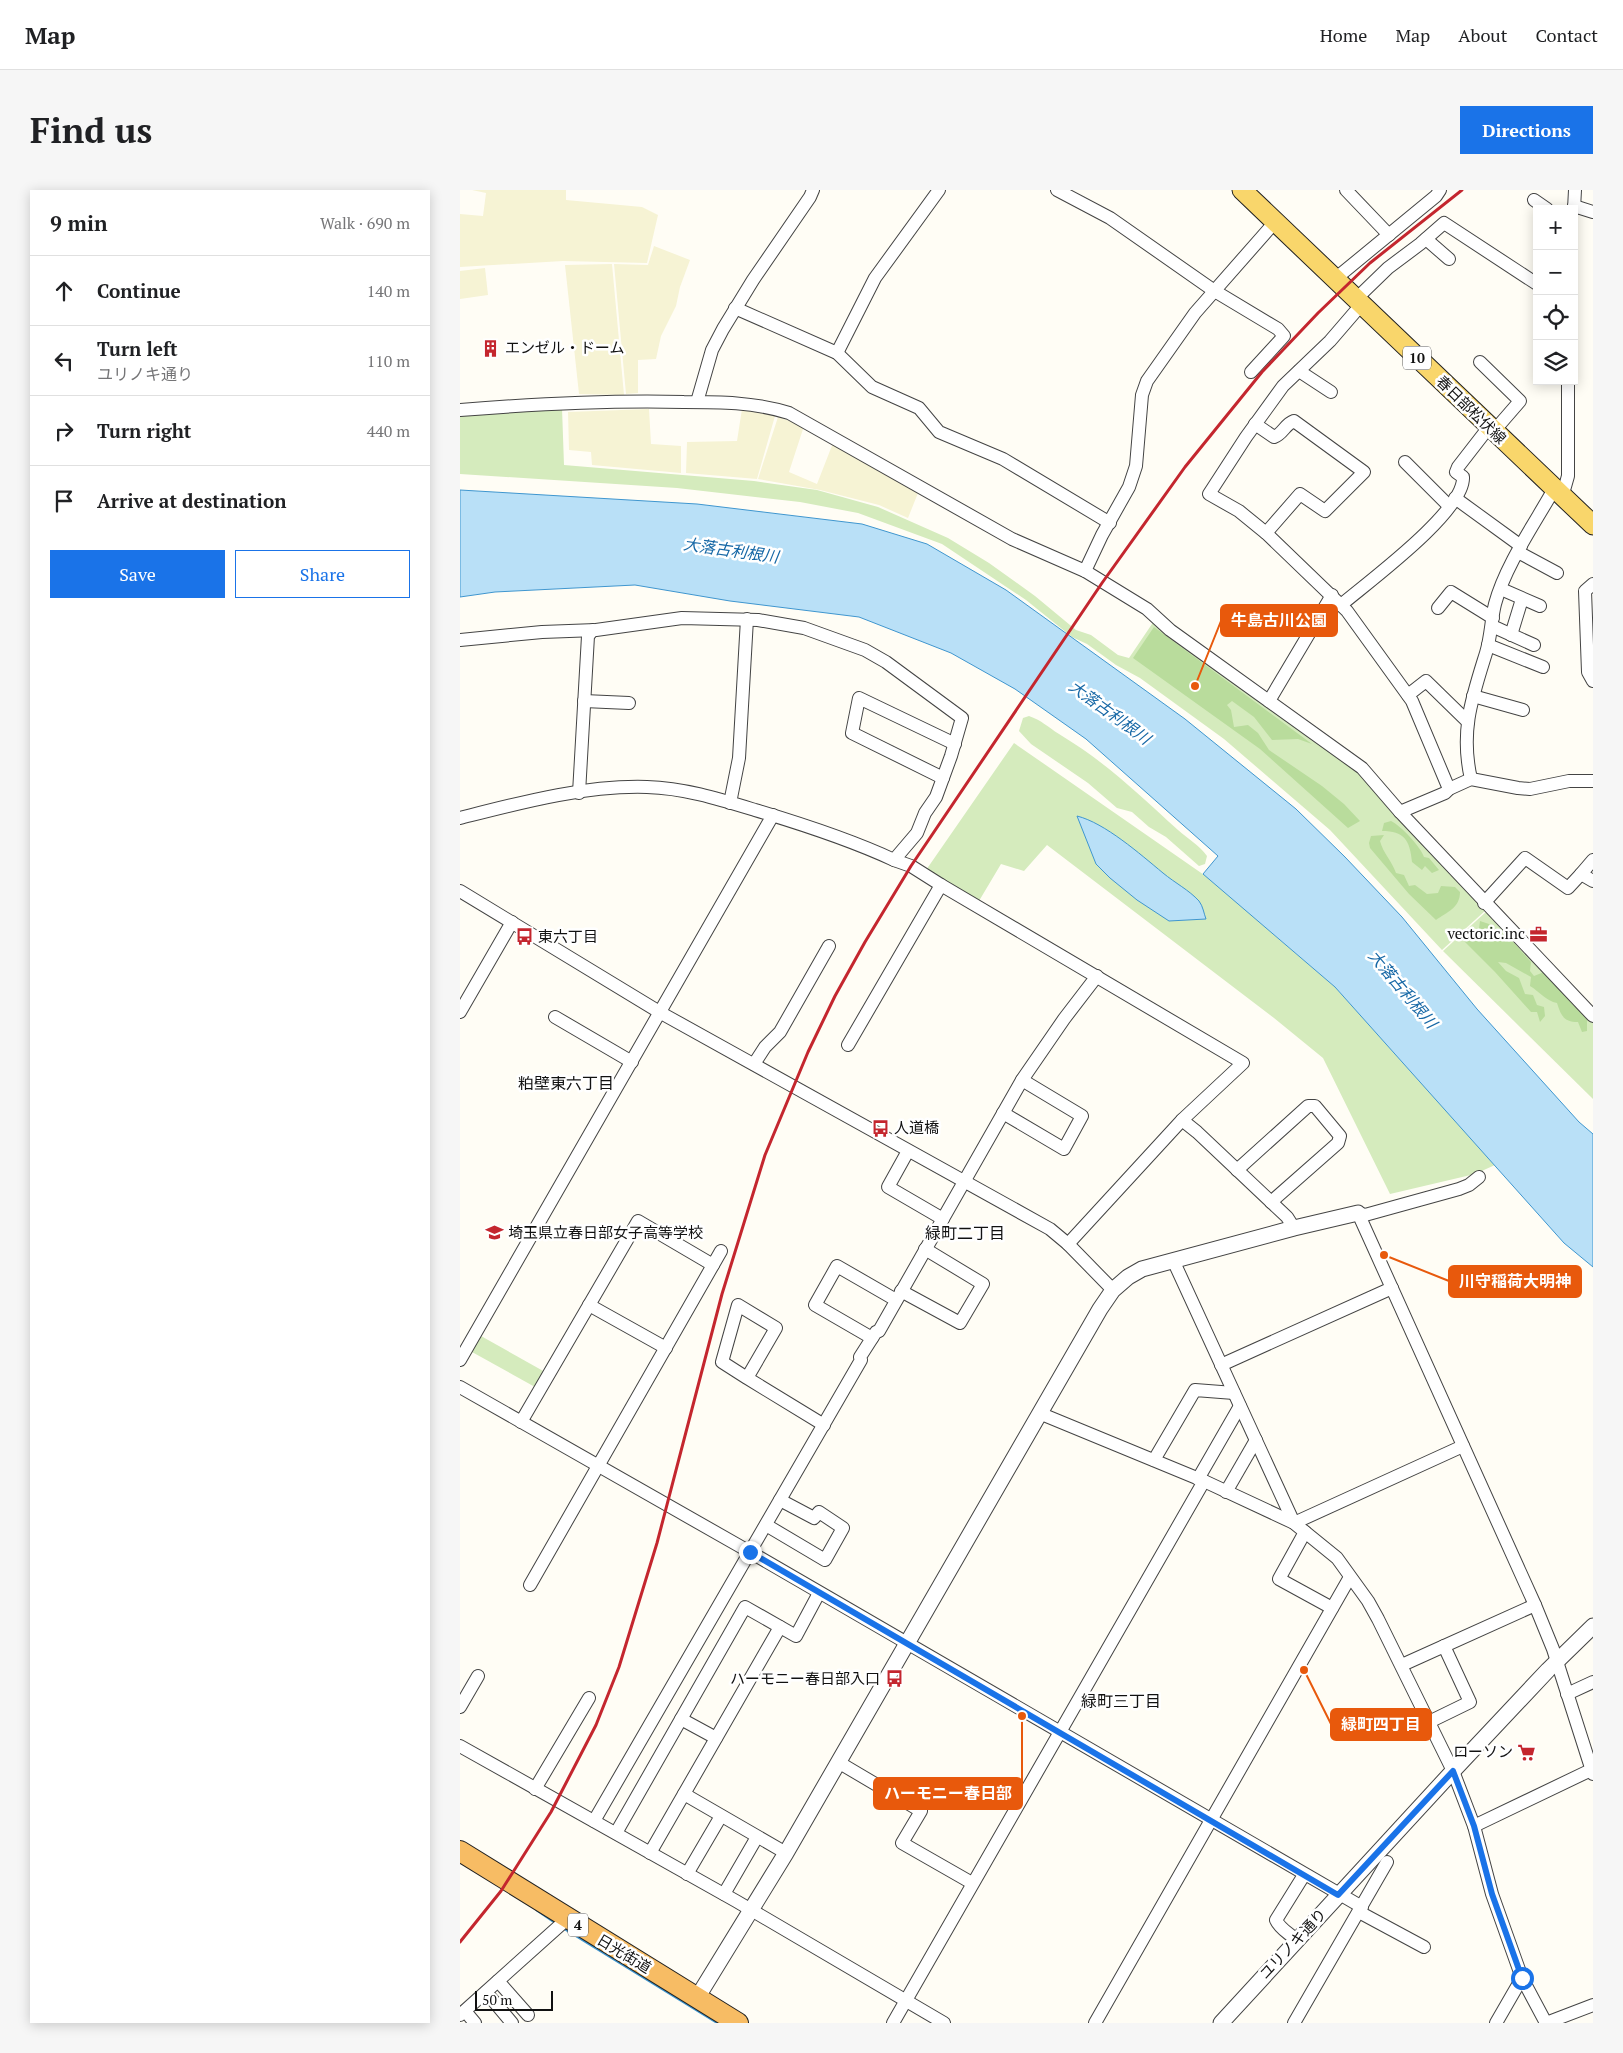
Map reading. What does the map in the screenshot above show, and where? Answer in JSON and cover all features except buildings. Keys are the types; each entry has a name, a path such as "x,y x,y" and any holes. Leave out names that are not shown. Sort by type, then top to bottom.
{"highway":[{"name":"日光街道","path":"460,1851 697,1998 726,2020"}],"main road":[{"name":"春日部松伏線","path":"1244,190 1335,280 1593,525"}],"street":[{"path":"697,402 712,350 735,308 789,226 810,198 813,190"},
{"path":"837,353 875,278 939,190"},
{"path":"1057,190 1110,218 1213,290 1278,329 1284,336 1251,372"},
{"path":"1346,190 1389,235"},
{"path":"1335,280 1440,190"},
{"path":"1574,205 1575,190"},
{"path":"1534,200 1541,205"},
{"path":"1578,208 1593,212"},
{"path":"1085,571 1102,535 1129,487 1136,466 1142,395 1147,381 1195,312 1275,222"},
{"path":"1448,789 1412,701 1341,605 1266,533 1239,512 1210,494 1255,424 1283,386 1330,341 1358,302 1388,268 1444,223 1533,281"},
{"path":"1426,239 1448,260"},
{"path":"735,308 837,353 872,387 919,408 940,432 1003,459 1110,523"},
{"path":"1341,605 1422,537 1452,502 1463,484 1463,477 1456,472 1458,467 1520,401 1480,362"},
{"path":"1299,371 1330,392"},
{"path":"1471,779 1467,761 1466,730 1473,696 1488,645 1495,603 1520,549 1568,476 1568,385"},
{"path":"460,410 613,400 740,403 789,413 1012,539 1085,571 1147,609 1170,630 1362,768 1484,903 1593,1016"},
{"path":"1255,424 1274,437 1279,435 1294,420 1364,472 1325,511 1300,494 1266,533"},
{"path":"1405,462 1452,502 1558,573"},
{"path":"1593,584 1585,591 1590,641 1588,672 1593,681"},
{"path":"1501,589 1540,606"},
{"path":"1438,608 1451,592 1511,635 1534,645"},
{"path":"1269,701 1332,596"},
{"path":"1511,635 1522,598"},
{"path":"460,640 542,632 593,630 682,618 746,619 804,628 864,650 886,662 962,718 944,778 936,797 925,813 917,833 894,860"},
{"path":"730,803 738,758 746,619"},
{"path":"579,793 588,636 593,630"},
{"path":"1488,645 1543,667"},
{"path":"1408,695 1426,682 1468,722"},
{"path":"1473,696 1522,710"},
{"path":"944,778 852,733 859,698 954,744"},
{"path":"584,701 629,704"},
{"path":"1400,812 1445,794 1448,789 1471,779 1530,789 1570,781 1593,781"},
{"path":"460,818 540,798 646,787 682,790 773,815 859,844 911,866 1242,1063 1182,1120 1068,1244"},
{"path":"460,1360 773,815"},
{"path":"1484,903 1525,858 1568,888 1593,860"},
{"path":"1581,874 1593,881"},
{"path":"848,1045 941,885"},
{"path":"460,891 661,1013 963,1183 1050,1229 1068,1244 1113,1290"},
{"path":"460,1012 512,922"},
{"path":"754,1064 765,1047 780,1032 830,946"},
{"path":"594,1821 824,1425 872,1338 879,1331 1022,1080 1064,1019 1097,976"},
{"path":"555,1017 632,1062"},
{"path":"1003,1113 1064,1149 1082,1116 1022,1080"},
{"path":"1237,1170 1308,1106 1315,1106 1340,1136 1338,1143 1271,1202"},
{"path":"1182,1120 1287,1217 1294,1228"},
{"path":"908,1151 888,1186 943,1219"},
{"path":"697,1998 786,1853 1039,1413 1113,1290 1128,1277 1142,1269 1294,1228 1358,1213 1365,1215 1459,1189 1479,1178"},
{"path":"1358,1213 1535,1605 1557,1661 1592,1771 1474,1826"},
{"path":"521,1422 638,1221 713,1265"},
{"path":"872,1338 815,1305 837,1266 960,1323 983,1284 925,1249"},
{"path":"530,1585 721,1252"},
{"path":"1172,1260 1294,1523"},
{"path":"1221,1365 1392,1288"},
{"path":"589,1305 666,1348"},
{"path":"747,1378 776,1328 738,1305 722,1362 747,1378 824,1425"},
{"path":"460,1387 750,1552 1338,1895 1348,1898 1361,1910 1424,1947"},
{"path":"1154,1460 1196,1390 1234,1393"},
{"path":"893,2023 1201,1480 1240,1406"},
{"path":"1039,1413 1201,1480 1294,1523 1337,1558 1371,1607 1402,1665 1453,1771 1474,1826 1492,1894 1522,1978 1546,2023 1593,2005"},
{"path":"1226,1492 1256,1440"},
{"path":"1294,1523 1463,1446"},
{"path":"766,1525 825,1560 843,1528 819,1512 814,1518 780,1500"},
{"path":"1305,1532 1279,1579 1332,1608"},
{"path":"1095,2023 1350,1577"},
{"path":"616,1833 745,1606 796,1636 820,1593"},
{"path":"1402,1665 1535,1605"},
{"path":"650,1853 780,1626"},
{"name":"ユリノキ通り","path":"1221,2023 1453,1771 1557,1661 1593,1626"},
{"path":"1429,1722 1470,1702 1444,1646"},
{"path":"460,1707 478,1676"},
{"path":"1567,1694 1593,1682"},
{"path":"535,1789 589,1698"},
{"path":"681,1719 716,1738"},
{"path":"460,1746 588,1820 594,1821 724,1894 944,2023"},
{"path":"838,1762 921,1811 902,1843 972,1883"},
{"path":"684,1794 786,1853"},
{"path":"687,1874 721,1816"},
{"path":"724,1894 757,1837"},
{"path":"1294,2023 1361,1910 1386,1862"},
{"path":"1296,1940 1279,1927 1276,1920 1304,1875"},
{"path":"475,2023 462,2013 567,1919"},
{"path":"1496,2023 1522,1978"},
{"path":"498,1981 528,2015"},
{"path":"486,1992 512,2023"}],"shaded area":[{"path":"472,190 566,190 566,200 642,207 658,215 647,263 563,261 460,267 460,214 483,216 486,193"},
{"path":"654,246 690,260 680,287 676,306 661,336 656,359 638,360 638,393 626,394 614,264 648,265"},
{"path":"612,264 624,395 579,394 565,265"},
{"path":"485,268 488,295 460,299 460,271"},
{"path":"649,409 651,444 681,446 681,473 592,465 591,452 569,450 568,412"},
{"path":"742,409 775,416 757,479 686,473 687,442 737,441"},
{"path":"778,417 804,426 789,472 817,484 833,443 918,493 908,518 879,505 820,490 758,479"}],"green space":[{"path":"562,408 564,465 754,481 817,490 878,507 948,538 989,563 1035,596 1076,630 1091,635 1118,655 1129,658 1154,621 1359,773 1486,910 1442,950 1330,830 1224,739 1140,678 1116,665 1087,644 1072,637 1026,600 942,544 858,513 800,502 677,488 460,474 460,416"},
{"path":"1154,627 1312,744 1298,739 1272,740 1254,717 1232,701 1227,705 1231,710 1234,727 1248,725 1258,733 1269,750 1322,786 1344,804 1360,821 1348,828 1260,749 1133,658"},
{"path":"1029,716 1076,745 1121,779 1201,849 1207,856 1205,864 1199,866 1166,837 1149,827 1132,812 1117,808 1088,783 1031,744 1019,731 1023,718"},
{"path":"1014,743 1207,877 1335,987 1495,1165 1475,1174 1390,1194 1323,1058 1274,1018 1047,845 1024,871 1001,864 976,906 924,873"},
{"path":"1391,821 1410,837 1424,857 1429,858 1439,870 1432,873 1425,866 1422,870 1412,862 1410,848 1405,838 1390,831 1382,831 1384,823"},
{"path":"1384,835 1380,841 1383,849 1396,873 1404,875 1409,886 1415,885 1427,894 1438,893 1441,886 1455,887 1460,892 1458,902 1452,909 1436,920 1409,894 1370,848 1371,836"},
{"path":"1487,911 1593,1021 1593,1099 1443,951"},
{"path":"1480,921 1489,924 1496,932 1507,935 1531,962 1530,971 1534,976 1544,972 1573,1005 1587,1017 1587,1031 1582,1032 1578,1022 1569,1021 1564,1017 1557,1003 1546,998 1530,986 1531,977 1506,963 1498,962 1506,971 1519,978 1525,994 1533,995 1537,1005 1544,1007 1545,1016 1540,1022 1537,1012 1531,1012 1461,938 1467,933 1473,940 1478,936"},
{"path":"481,1336 545,1372 535,1387 472,1352"}],"water":[{"name":"大落古利根川","path":"460,490 697,504 862,524 927,544 1006,590 1185,719 1296,809 1402,917 1477,1009 1579,1122 1593,1134 1593,1267 1564,1243 1335,987 1203,874 1218,856 1086,739 1015,689 951,653 859,617 730,601 635,585 495,592 460,597"},
{"path":"1077,816 1110,832 1191,893 1199,901 1206,919 1169,921 1137,900 1096,864"}],"waterway":[{"path":"537,1910 556,1923"},
{"path":"562,1927 718,2023"}],"railway":[{"path":"460,1942 501,1891 551,1812 596,1725 619,1667 657,1543 722,1294 765,1155 808,1052 835,996 865,942 911,866 1102,583 1185,467 1262,372 1318,313 1370,263 1462,190"}],"place":[{"name":"エンゼル・ドーム","path":"491,348"},
{"name":"牛島古川公園","path":"1195,686"},
{"name":"vectoric.inc","path":"1539,934"},
{"name":"東六丁目","path":"524,937"},
{"name":"人道橋","path":"880,1128"},
{"name":"埼玉県立春日部女子高等学校","path":"494,1233"},
{"name":"川守稲荷大明神","path":"1384,1255"},
{"name":"緑町四丁目","path":"1304,1670"},
{"name":"ハーモニー春日部入口","path":"894,1679"},
{"name":"ハーモニー春日部","path":"1022,1716"},
{"name":"ローソン","path":"1527,1752"}],"district":[{"name":"粕壁東六丁目","path":"566,1083"},
{"name":"緑町二丁目","path":"965,1233"},
{"name":"緑町三丁目","path":"1121,1701"}],"route":[{"path":"750,1552 1338,1895 1453,1771 1474,1826 1492,1894 1522,1978"}]}
